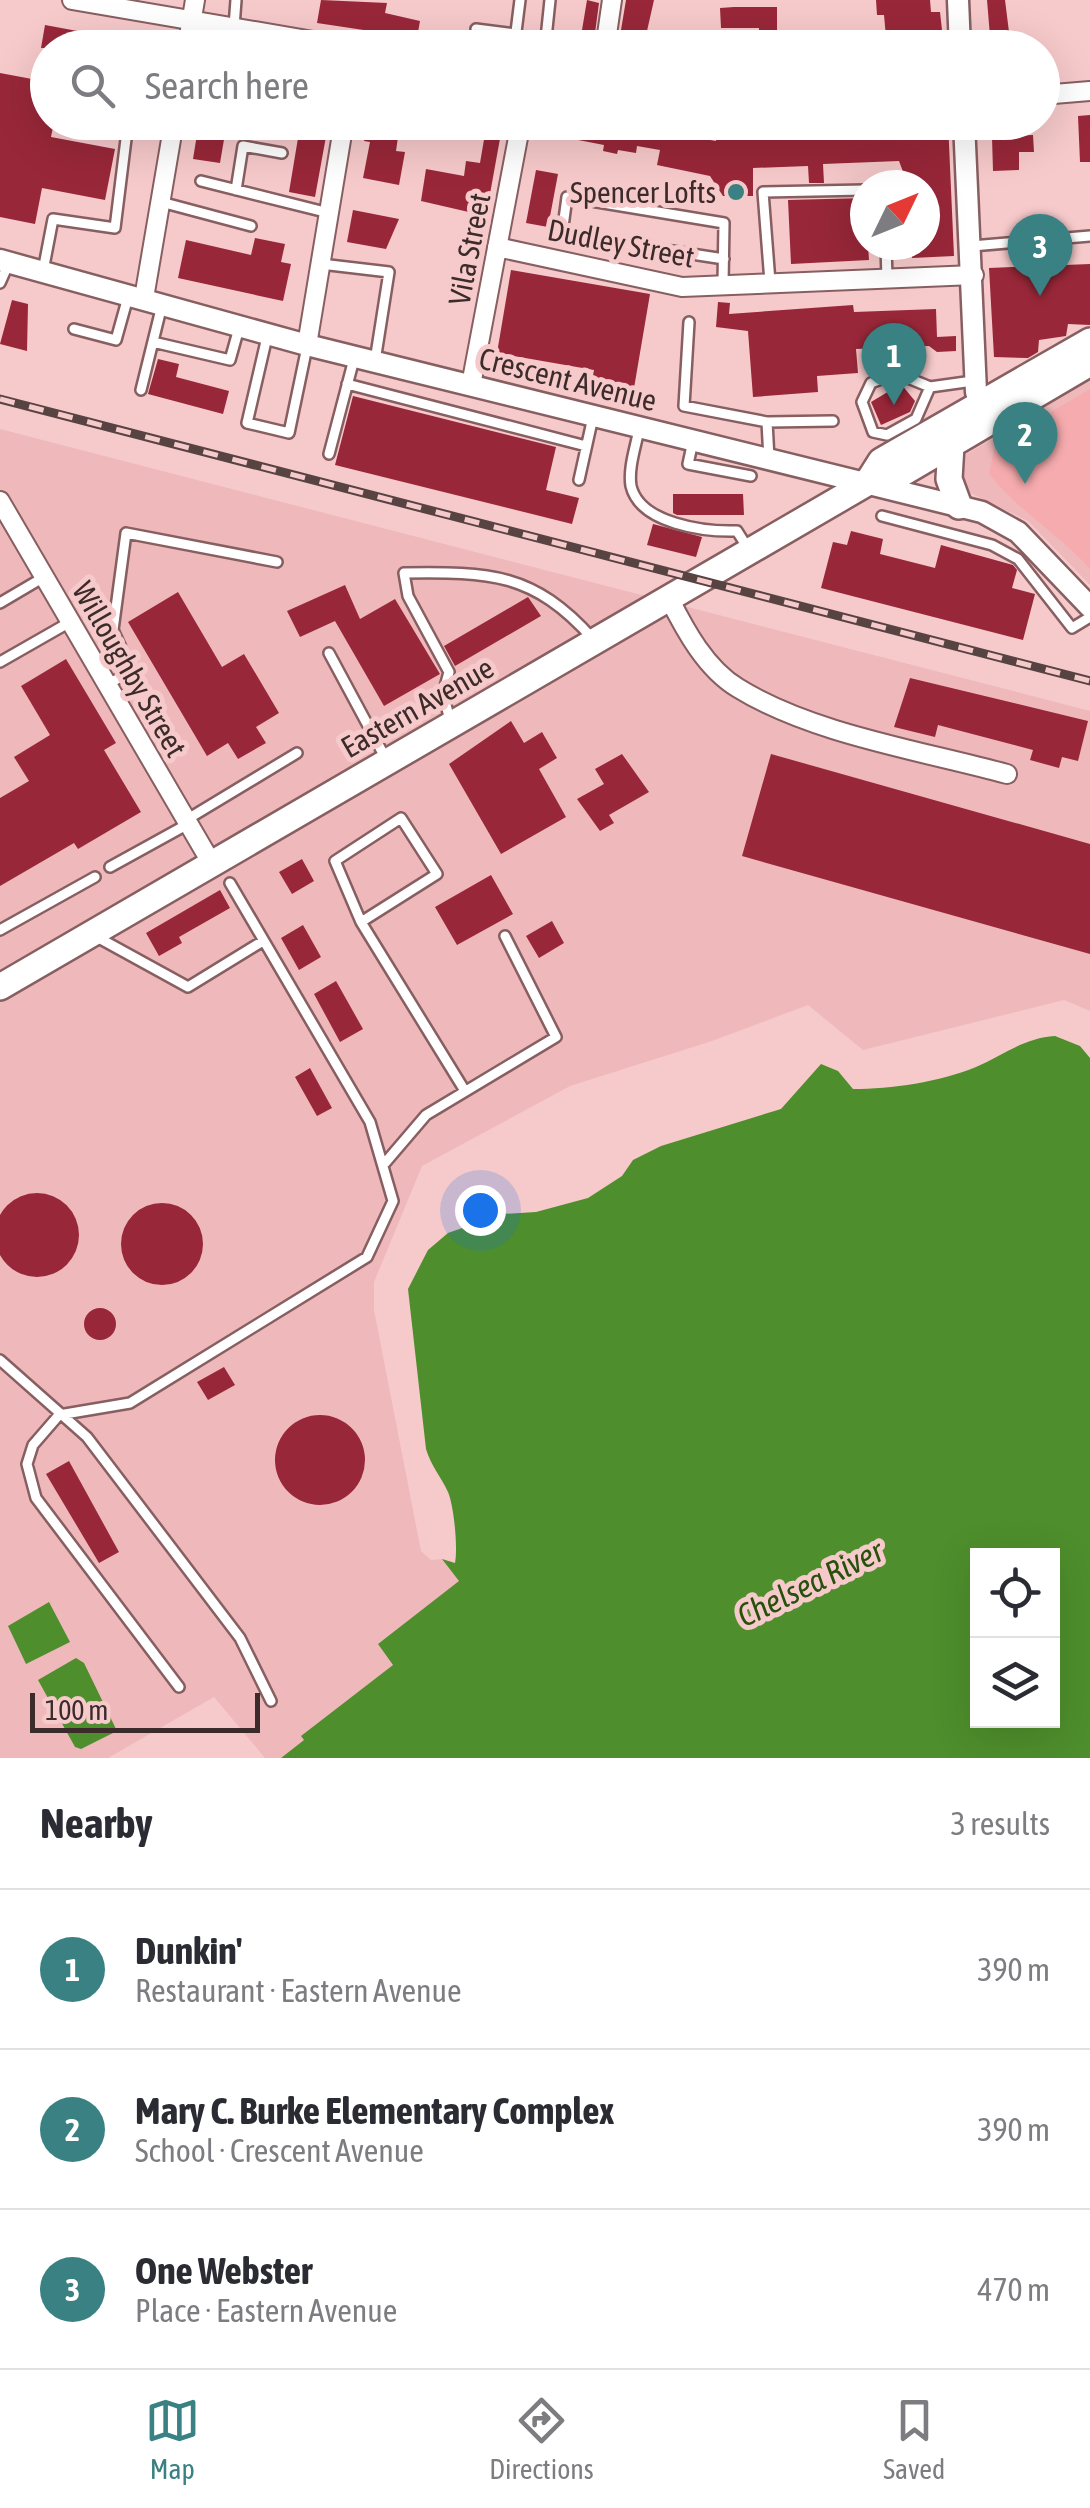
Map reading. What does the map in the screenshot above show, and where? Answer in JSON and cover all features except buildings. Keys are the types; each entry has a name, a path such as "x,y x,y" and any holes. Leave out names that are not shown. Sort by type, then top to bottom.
{"main road":[{"name":"Eastern Avenue","path":"0,987 867,483 896,477 951,445 982,402 1090,341"},
{"name":"Eastern Avenue","path":"867,483 881,462 921,427 1090,363"},
{"path":"951,445 949,479 959,506"}],"street":[{"path":"72,0 251,30"},
{"path":"190,30 196,0"},
{"path":"608,30 612,0"},
{"path":"958,0 959,30"},
{"path":"1060,94 1090,92"},
{"path":"145,298 171,140"},
{"path":"308,344 341,140"},
{"name":"Vila Street","path":"471,386 518,140"},
{"path":"965,140 982,402"},
{"name":"Dudley Street","path":"497,247 682,286 974,275"},
{"name":"Crescent Avenue","path":"4,261 364,359 982,512 1018,532 1090,606"},
{"name":"Willoughby Street","path":"0,501 212,864"},
{"path":"669,598 688,634 738,688 818,722 1007,774"}],"lane":[{"path":"234,27 236,0"},
{"path":"516,30 520,0"},
{"path":"547,30 550,0"},
{"path":"476,29 484,30"},
{"path":"43,272 53,219 115,228 125,140"},
{"path":"236,190 243,146 282,153"},
{"path":"200,180 329,213"},
{"path":"770,285 763,192 850,190"},
{"path":"724,260 562,234 568,197 724,223 724,260 724,287"},
{"path":"161,202 251,226"},
{"path":"972,246 1090,236"},
{"path":"886,260 887,279"},
{"path":"0,283 4,261"},
{"path":"320,264 389,272 364,359 347,384 329,454"},
{"path":"74,329 116,340 145,298"},
{"path":"141,390 152,342 145,298"},
{"path":"689,322 684,406 768,422 833,420"},
{"path":"152,342 230,360 240,325"},
{"path":"268,333 247,422 288,433 308,344"},
{"path":"930,386 921,427 887,435 873,432 862,402 871,383 896,373 982,402"},
{"path":"347,384 586,446"},
{"path":"578,480 593,417"},
{"path":"768,422 769,458"},
{"path":"640,429 630,475 642,506 666,519 703,529 737,531 750,551"},
{"path":"692,441 688,464 750,476"},
{"path":"925,526 932,498"},
{"path":"882,516 992,545 1018,559 1072,628 1090,617"},
{"path":"107,684 132,672 113,630 126,533 277,562"},
{"path":"452,724 444,694 448,672 408,596 404,573 517,580 565,608 594,642"},
{"path":"0,603 44,577"},
{"path":"0,662 70,622"},
{"path":"329,654 388,762"},
{"path":"110,867 297,753"},
{"path":"362,922 437,874 400,818 335,861 362,922 466,1091"},
{"path":"0,930 96,877"},
{"path":"179,1687 36,1498 27,1464 33,1444 59,1415 130,1403 368,1257 393,1201 385,1162 370,1122 230,884"},
{"path":"91,934 188,988 263,941"},
{"path":"385,1162 426,1115 556,1037 505,936"},
{"path":"0,1360 87,1437 240,1638 271,1701"}],"shaded area":[{"path":"1090,380 1090,585 1028,521 962,489 957,469 962,457"},
{"path":"1090,389 1090,569 989,474 995,445"},
{"path":"0,429 1090,711 1090,1011 1064,1000 863,1050 808,1005 712,1041 570,1086 422,1166 374,1282 374,1310 421,1551 431,1560 442,1559 460,1581 379,1644 394,1665 302,1736 304,1740 281,1758 265,1758 214,1697 108,1758 0,1758"}],"water":[{"name":"Chelsea River","path":"1055,1036 1080,1046 1090,1058 1090,1758 281,1758 304,1740 301,1736 393,1665 378,1644 459,1581 442,1559 455,1563 454,1517 448,1492 426,1449 408,1289 428,1250 448,1233 502,1214 536,1212 588,1198 622,1176 633,1160 661,1146 781,1109 821,1064 838,1071 853,1089 899,1086 962,1072 1024,1044"},
{"path":"49,1602 70,1642 26,1664 8,1626"},
{"path":"76,1658 84,1663 117,1731 81,1749 75,1747 38,1680"}],"railway":[{"path":"0,399 1090,681"}],"place":[{"name":"Spencer Lofts","path":"736,192"},
{"name":"One Webster","path":"1040,296"},
{"name":"Dunkin'","path":"894,405"},
{"name":"Mary C. Burke Elementary Complex","path":"1025,484"}]}
